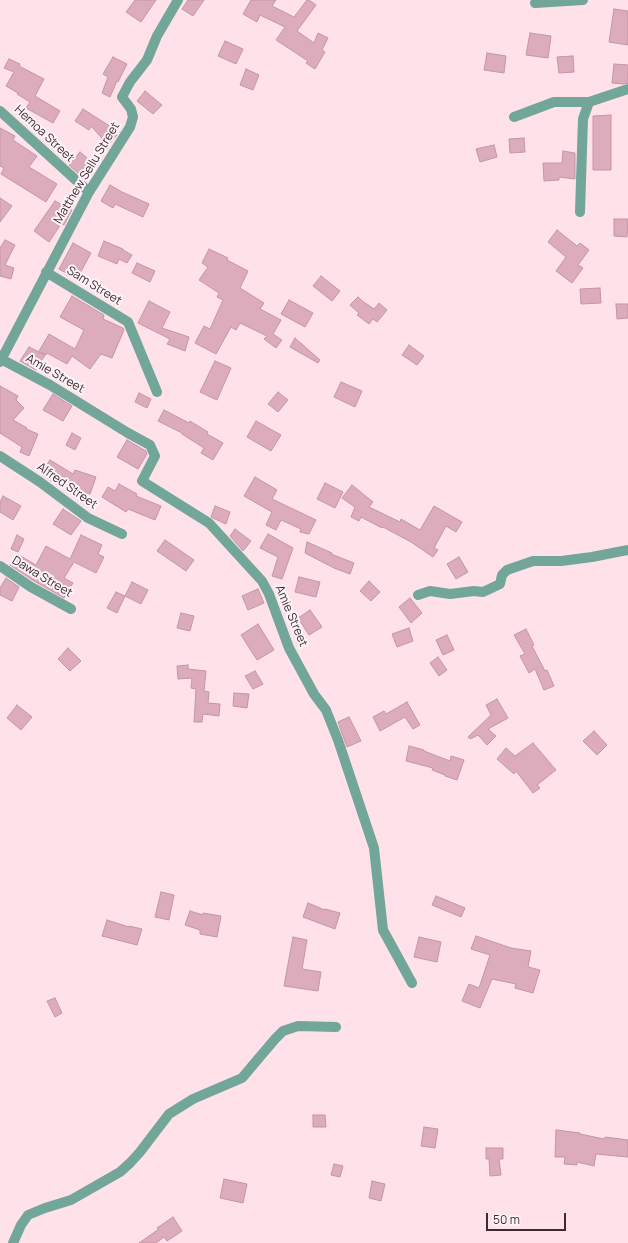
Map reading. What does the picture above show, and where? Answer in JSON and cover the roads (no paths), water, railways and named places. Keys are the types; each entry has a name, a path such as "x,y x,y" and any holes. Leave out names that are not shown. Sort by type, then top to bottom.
{"street":[{"name":"Matthew Sellu Street","path":"1,361 88,192 130,127 133,117 130,109 122,97 130,82 147,60 157,36 178,0"},
{"path":"535,4 583,0"},
{"path":"514,117 554,102 589,102 628,89"},
{"path":"580,212 583,119 589,102"},
{"name":"Hemoa Street","path":"0,111 88,192"},
{"name":"Sam Street","path":"46,272 128,322 157,392"},
{"name":"Amie Street","path":"1,361 50,385 150,445 155,456 142,481 209,523 262,581 269,594 289,648 314,694 326,710 338,740 374,848 383,930 412,983"},
{"name":"Alfred Street","path":"0,456 40,482 88,518 122,534"},
{"path":"418,595 430,591 450,594 474,591 483,592 500,584 502,575 507,570 533,561 561,561 628,550"},
{"name":"Dawa Street","path":"0,566 31,587 71,609"},
{"path":"13,1243 21,1225 28,1215 71,1200 120,1172 140,1152 169,1114 193,1099 242,1078 283,1031 298,1026 336,1027"}]}
